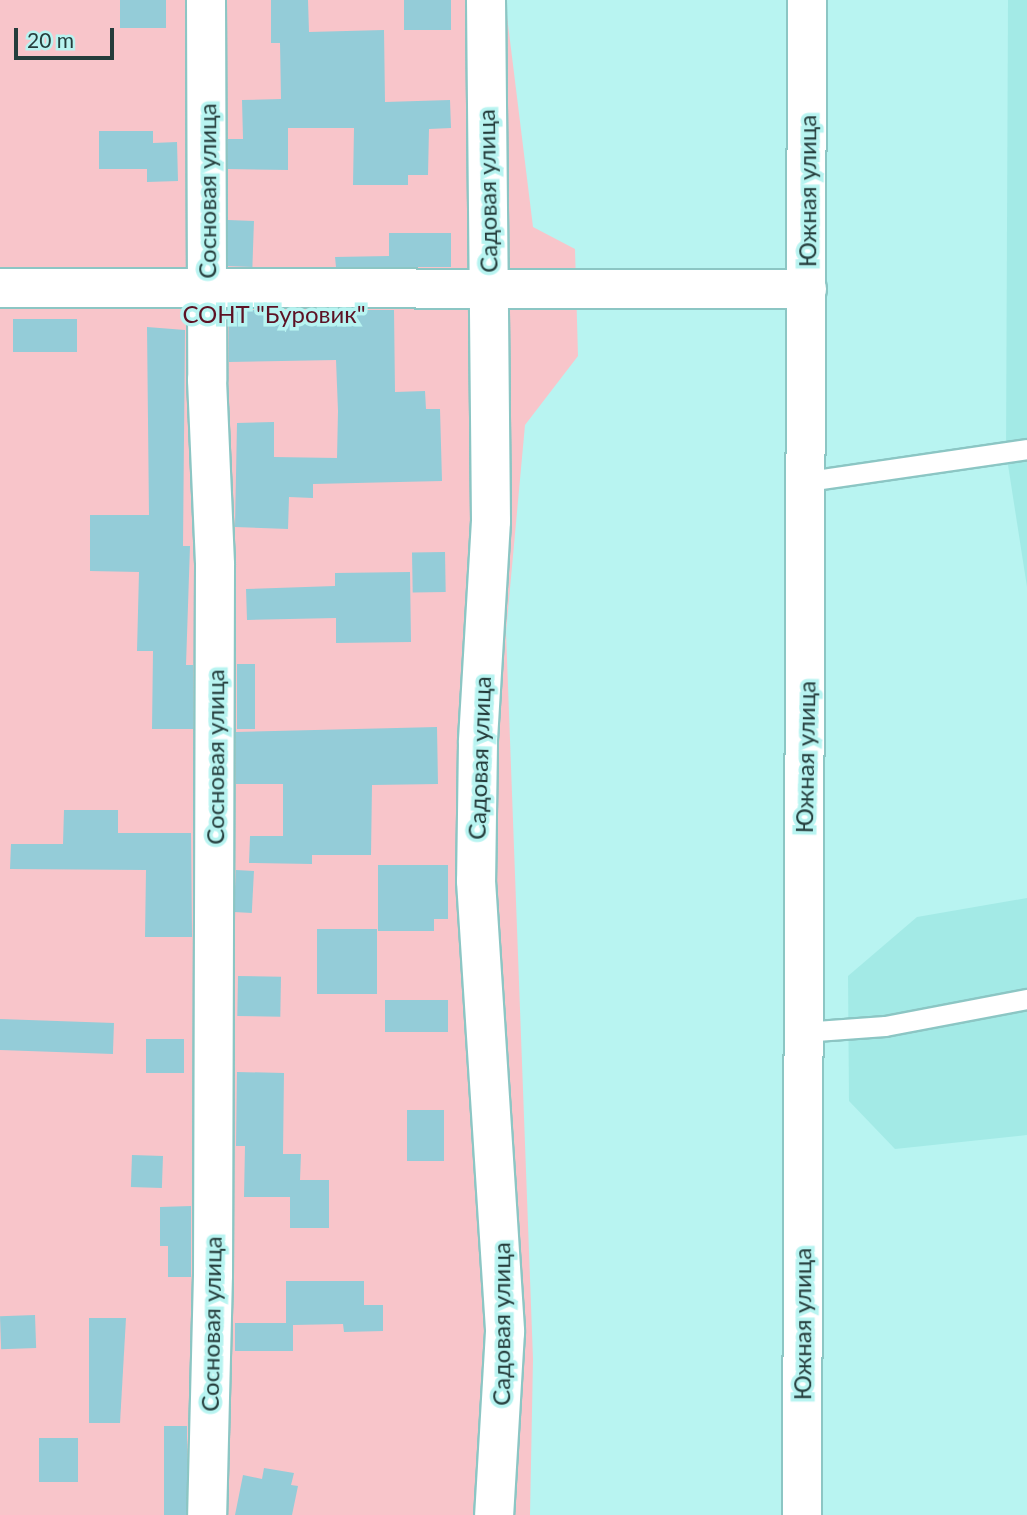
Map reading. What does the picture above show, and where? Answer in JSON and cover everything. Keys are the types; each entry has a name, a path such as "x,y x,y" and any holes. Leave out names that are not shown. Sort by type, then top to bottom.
{"street":[{"name":"Сосновая улица","path":"206,0 207,289 215,565 215,899 207,1515"},
{"name":"Садовая улица","path":"486,0 491,521 478,743 476,881 505,1332 494,1515"},
{"name":"Южная улица","path":"802,1515 802,1032 808,481 807,0"},
{"path":"0,288 807,289"}],"lane":[{"path":"808,481 1027,449"},
{"path":"802,1032 885,1026 1027,999"}],"shaded area":[{"path":"1008,0 1027,0 1027,587 1006,452"},
{"path":"1027,898 1027,1135 895,1149 849,1101 848,976 917,917"}],"green space":[{"name":"СОНТ \"Буровик\"","path":"0,0 505,0 533,227 575,249 578,356 525,425 506,632 533,1359 530,1515 0,1515"}],"building":[{"path":"120,0 166,0 166,28 120,28"},
{"path":"271,0 308,0 309,32 384,30 385,102 450,100 451,128 429,129 428,175 408,175 408,185 353,185 354,128 288,128 288,170 228,169 228,139 243,139 242,100 281,99 280,43 271,43"},
{"path":"404,0 451,0 451,30 404,30"},
{"path":"99,131 153,131 153,143 177,142 178,181 147,182 147,169 99,169"},
{"path":"228,220 254,221 252,267 226,266"},
{"path":"389,233 451,233 451,267 336,267 335,257 389,256"},
{"path":"229,310 394,310 395,392 425,391 426,409 440,409 442,481 313,484 313,498 289,497 288,529 235,527 237,423 274,422 274,457 337,458 338,411 336,360 229,362"},
{"path":"13,319 77,319 77,352 13,352"},
{"path":"147,327 185,330 183,546 190,546 186,665 193,665 193,729 152,729 153,651 137,651 139,572 90,571 90,515 149,515"},
{"path":"445,552 446,592 413,593 412,553"},
{"path":"410,572 411,642 336,643 336,618 247,620 246,589 335,586 335,573"},
{"path":"237,664 255,664 255,729 237,729"},
{"path":"437,727 438,784 372,785 371,855 312,855 312,864 249,863 250,836 283,836 283,784 236,784 236,732"},
{"path":"64,810 118,810 118,833 191,833 192,937 145,937 146,870 10,869 11,844 63,844"},
{"path":"378,865 448,865 448,919 434,919 434,931 378,931"},
{"path":"236,870 254,871 252,913 234,912"},
{"path":"317,929 377,929 377,994 317,994"},
{"path":"238,976 281,977 280,1017 237,1016"},
{"path":"385,1000 448,1000 448,1032 385,1032"},
{"path":"0,1019 114,1023 113,1054 0,1050"},
{"path":"146,1039 184,1039 184,1073 146,1073"},
{"path":"237,1072 284,1073 283,1154 301,1154 300,1180 329,1180 329,1228 290,1228 290,1197 244,1197 245,1146 236,1146"},
{"path":"407,1110 444,1110 444,1161 407,1161"},
{"path":"132,1155 163,1156 162,1188 131,1187"},
{"path":"191,1206 191,1277 168,1277 168,1246 160,1246 160,1207"},
{"path":"286,1281 364,1281 364,1305 383,1305 383,1331 344,1332 343,1324 293,1325 293,1351 235,1351 235,1323 286,1323"},
{"path":"35,1315 36,1348 1,1349 0,1316"},
{"path":"89,1318 126,1318 120,1423 89,1423"},
{"path":"164,1426 187,1426 187,1515 164,1515"},
{"path":"39,1438 78,1438 78,1482 39,1482"},
{"path":"264,1468 294,1473 291,1485 298,1486 292,1515 235,1515 243,1475 262,1479"}]}
